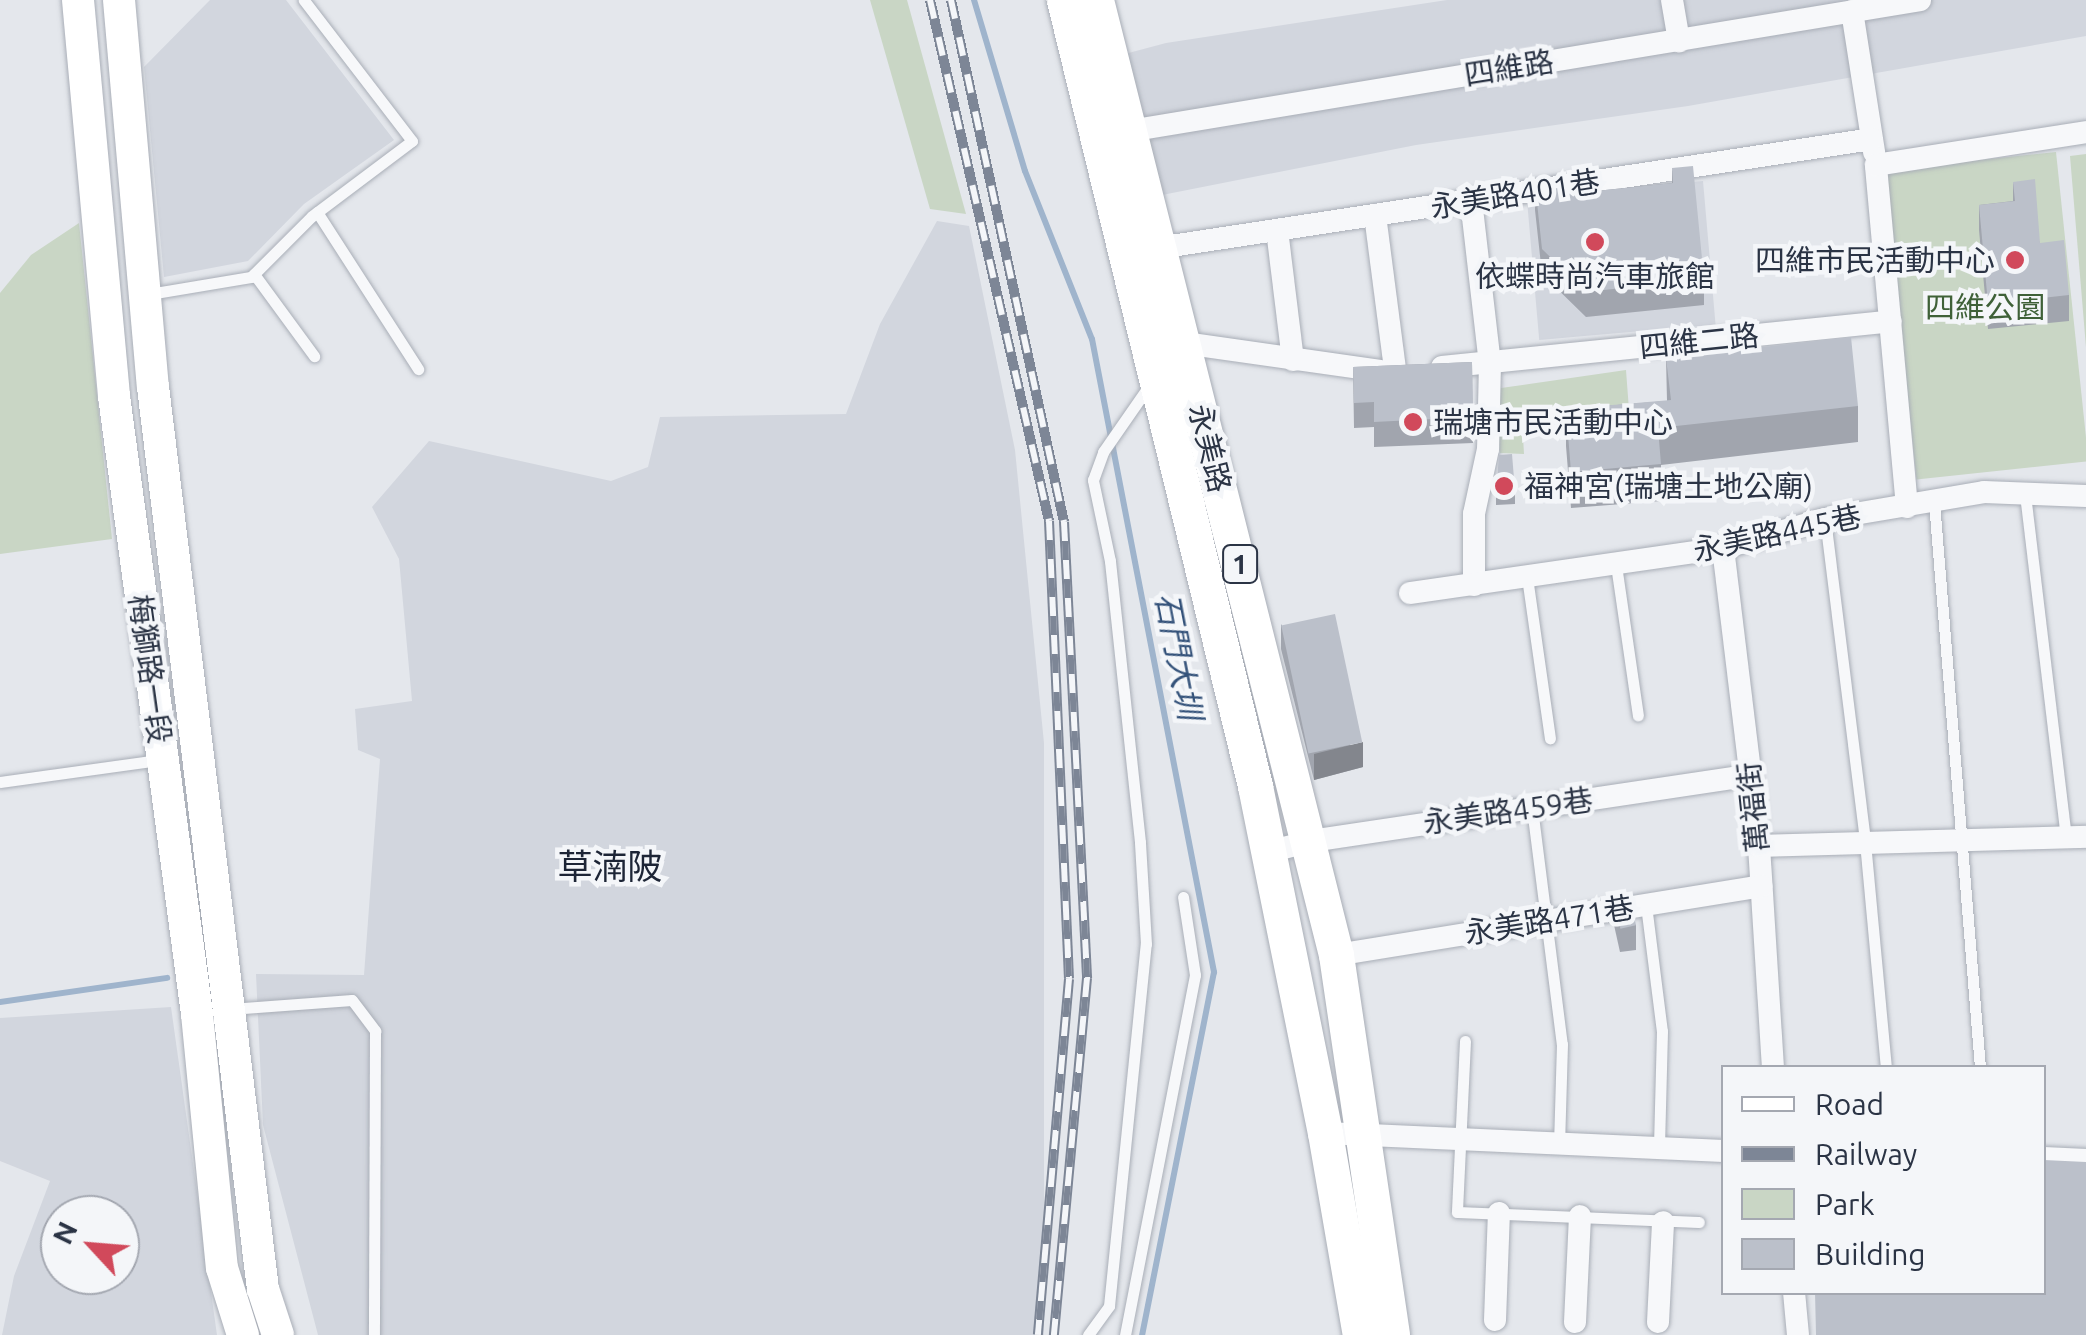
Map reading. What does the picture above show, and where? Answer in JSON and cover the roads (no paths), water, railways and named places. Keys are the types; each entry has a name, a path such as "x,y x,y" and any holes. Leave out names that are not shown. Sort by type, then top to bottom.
{"main road":[{"name":"永美路","path":"1064,0 1158,248 1184,344 1311,841 1336,955 1365,1132"},
{"name":"永美路","path":"1096,0 1155,376 1268,852 1326,1134"},
{"name":"1","path":"1365,1132 1392,1335"},
{"name":"1","path":"1326,1134 1360,1335"}],"street":[{"name":"梅獅路一段","path":"78,0 114,396 196,1014 222,1268 243,1335"},
{"name":"梅獅路一段","path":"118,0 145,295 264,1290 278,1335"},
{"path":"1672,0 1679,42"},
{"name":"四維路","path":"1114,134 1920,0"},
{"path":"1852,11 1876,165 1907,507"},
{"path":"1876,165 2086,132"},
{"name":"永美路401巷","path":"1158,248 1872,140"},
{"path":"1472,200 1490,364 1488,449 1474,514 1474,585"},
{"path":"1375,215 1395,370"},
{"path":"1276,230 1293,360"},
{"name":"四維二路","path":"1184,344 1370,372 1490,364 1892,320"},
{"path":"1155,376 1184,344"},
{"name":"永美路445巷","path":"1410,593 1723,548 1825,519 1984,492 2086,496"},
{"name":"萬福街","path":"1723,548 1759,846 1773,1065"},
{"name":"永美路459巷","path":"1268,852 1311,841 1750,775"},
{"path":"1759,846 2076,837"},
{"name":"永美路471巷","path":"1336,955 1761,886"},
{"path":"1326,1134 1365,1132 1458,1140 1721,1151"},
{"path":"2046,1158 2086,1160"},
{"path":"1495,1320 1500,1214"},
{"path":"1575,1322 1580,1216"},
{"path":"1658,1322 1664,1222"},
{"path":"1794,1295 1798,1335"}],"lane":[{"path":"145,295 254,274 317,212 412,141 304,0"},
{"path":"317,212 418,369"},
{"path":"254,274 314,356"},
{"path":"1088,1335 1109,1306 1146,944 1110,561 1093,480 1108,446 1155,376"},
{"path":"2025,494 2076,837"},
{"path":"1934,502 1965,842 1980,1065"},
{"path":"1825,519 1865,842 1886,1065"},
{"path":"1616,565 1638,715"},
{"path":"1527,576 1550,738"},
{"path":"0,782 162,760"},
{"path":"1532,808 1562,1044 1559,1143"},
{"path":"1125,1335 1195,975 1183,897"},
{"path":"1646,905 1662,1031 1659,1148"},
{"path":"196,1014 352,1000 375,1031 374,1335"},
{"path":"1465,1041 1458,1212 1699,1222"}],"waterway":[{"name":"石門大圳","path":"974,0 1025,171 1092,339 1214,972 1142,1335"},
{"path":"0,1002 167,978"}],"railway":[{"path":"930,0 1049,521 1069,979 1038,1335"},
{"path":"951,0 1064,522 1087,978 1054,1335"}],"place":[{"name":"依蝶時尚汽車旅館","path":"1595,242"},
{"name":"四維市民活動中心","path":"2015,260"},
{"name":"瑞塘市民活動中心","path":"1413,422"},
{"name":"福神宮(瑞塘土地公廟)","path":"1504,486"}],"district":[{"name":"草湳陂","path":"610,866"}],"park label":[{"name":"四維公園","path":"1985,307"}]}
